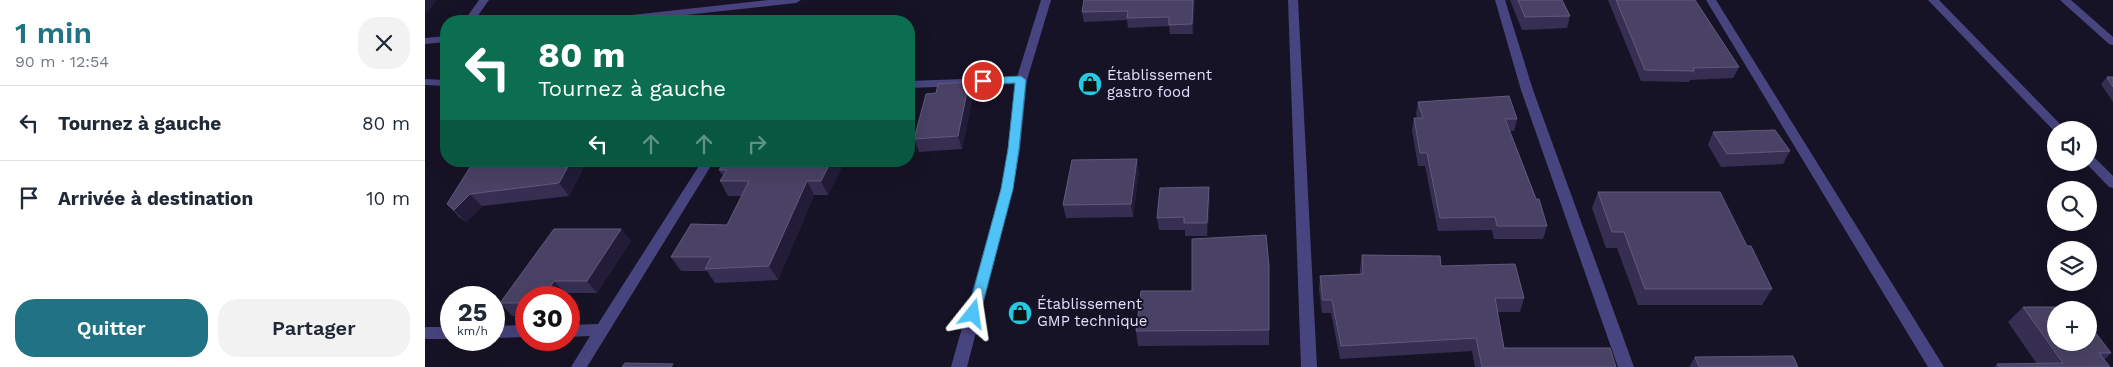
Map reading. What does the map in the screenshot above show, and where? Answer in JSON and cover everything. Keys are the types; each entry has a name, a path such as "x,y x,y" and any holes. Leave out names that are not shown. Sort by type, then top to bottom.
{"street":[{"path":"473,15 484,0"},
{"path":"659,15 797,0"},
{"path":"959,367 1007,189 1014,149 1021,80 1046,0"},
{"path":"1293,0 1309,367"},
{"path":"1500,0 1527,90 1626,367"},
{"path":"1711,0 1937,367"},
{"path":"1933,0 2051,121"},
{"path":"2065,0 2113,42"},
{"path":"425,41 440,40"},
{"path":"915,84 1021,80"},
{"path":"425,82 440,83"},
{"path":"579,367 704,167"},
{"path":"2097,167 2113,184"},
{"path":"580,331 601,330"},
{"path":"425,333 440,333"}],"building":[{"path":"1084,0 1193,0 1192,24 1169,25 1169,17 1127,18 1128,11 1082,12"},
{"path":"1518,0 1562,0 1570,16 1525,17"},
{"path":"1616,0 1695,0 1739,67 1693,68 1694,71 1645,70"},
{"path":"2107,77 2113,77 2113,87"},
{"path":"969,82 958,136 915,139 926,94 936,93 938,84"},
{"path":"1509,96 1517,119 1505,119 1536,199 1539,199 1547,226 1497,226 1495,217 1440,218 1427,153 1420,153 1414,118 1423,118 1418,102"},
{"path":"1775,130 1790,151 1727,154 1713,132"},
{"path":"1137,159 1131,204 1063,205 1072,160"},
{"path":"470,167 568,167 559,183 470,194 454,210 447,204"},
{"path":"721,167 828,167 821,181 807,181 769,266 705,269 711,257 671,257 691,224 727,225 749,181 720,181 727,170 719,170"},
{"path":"1209,187 1207,223 1184,223 1184,217 1157,218 1160,188"},
{"path":"1598,192 1720,192 1747,246 1751,246 1772,289 1645,289 1624,232 1612,232"},
{"path":"554,229 621,229 587,281 554,281 551,286 515,286 515,303 505,303 505,296"},
{"path":"1266,235 1269,266 1269,330 1136,331 1141,291 1192,291 1192,239"},
{"path":"1362,255 1440,256 1441,266 1515,264 1524,298 1495,298 1504,348 1610,348 1616,367 1482,367 1476,338 1341,346 1332,300 1323,300 1320,276 1363,274"},
{"path":"2023,307 2047,307 2047,341"},
{"path":"2097,335 2111,353 2099,353 2110,367 2000,367 1997,364 2063,363 2054,351 2097,351"},
{"path":"1793,356 1798,367 1699,367 1695,357"},
{"path":"625,363 673,364 671,367 622,367"}],"place":[{"name":"Établissement gastro food","path":"1090,84"},
{"name":"Établissement GMP technique","path":"1020,313"}],"route":[{"path":"973,314 1007,189 1014,149 1021,80 983,81"}]}
